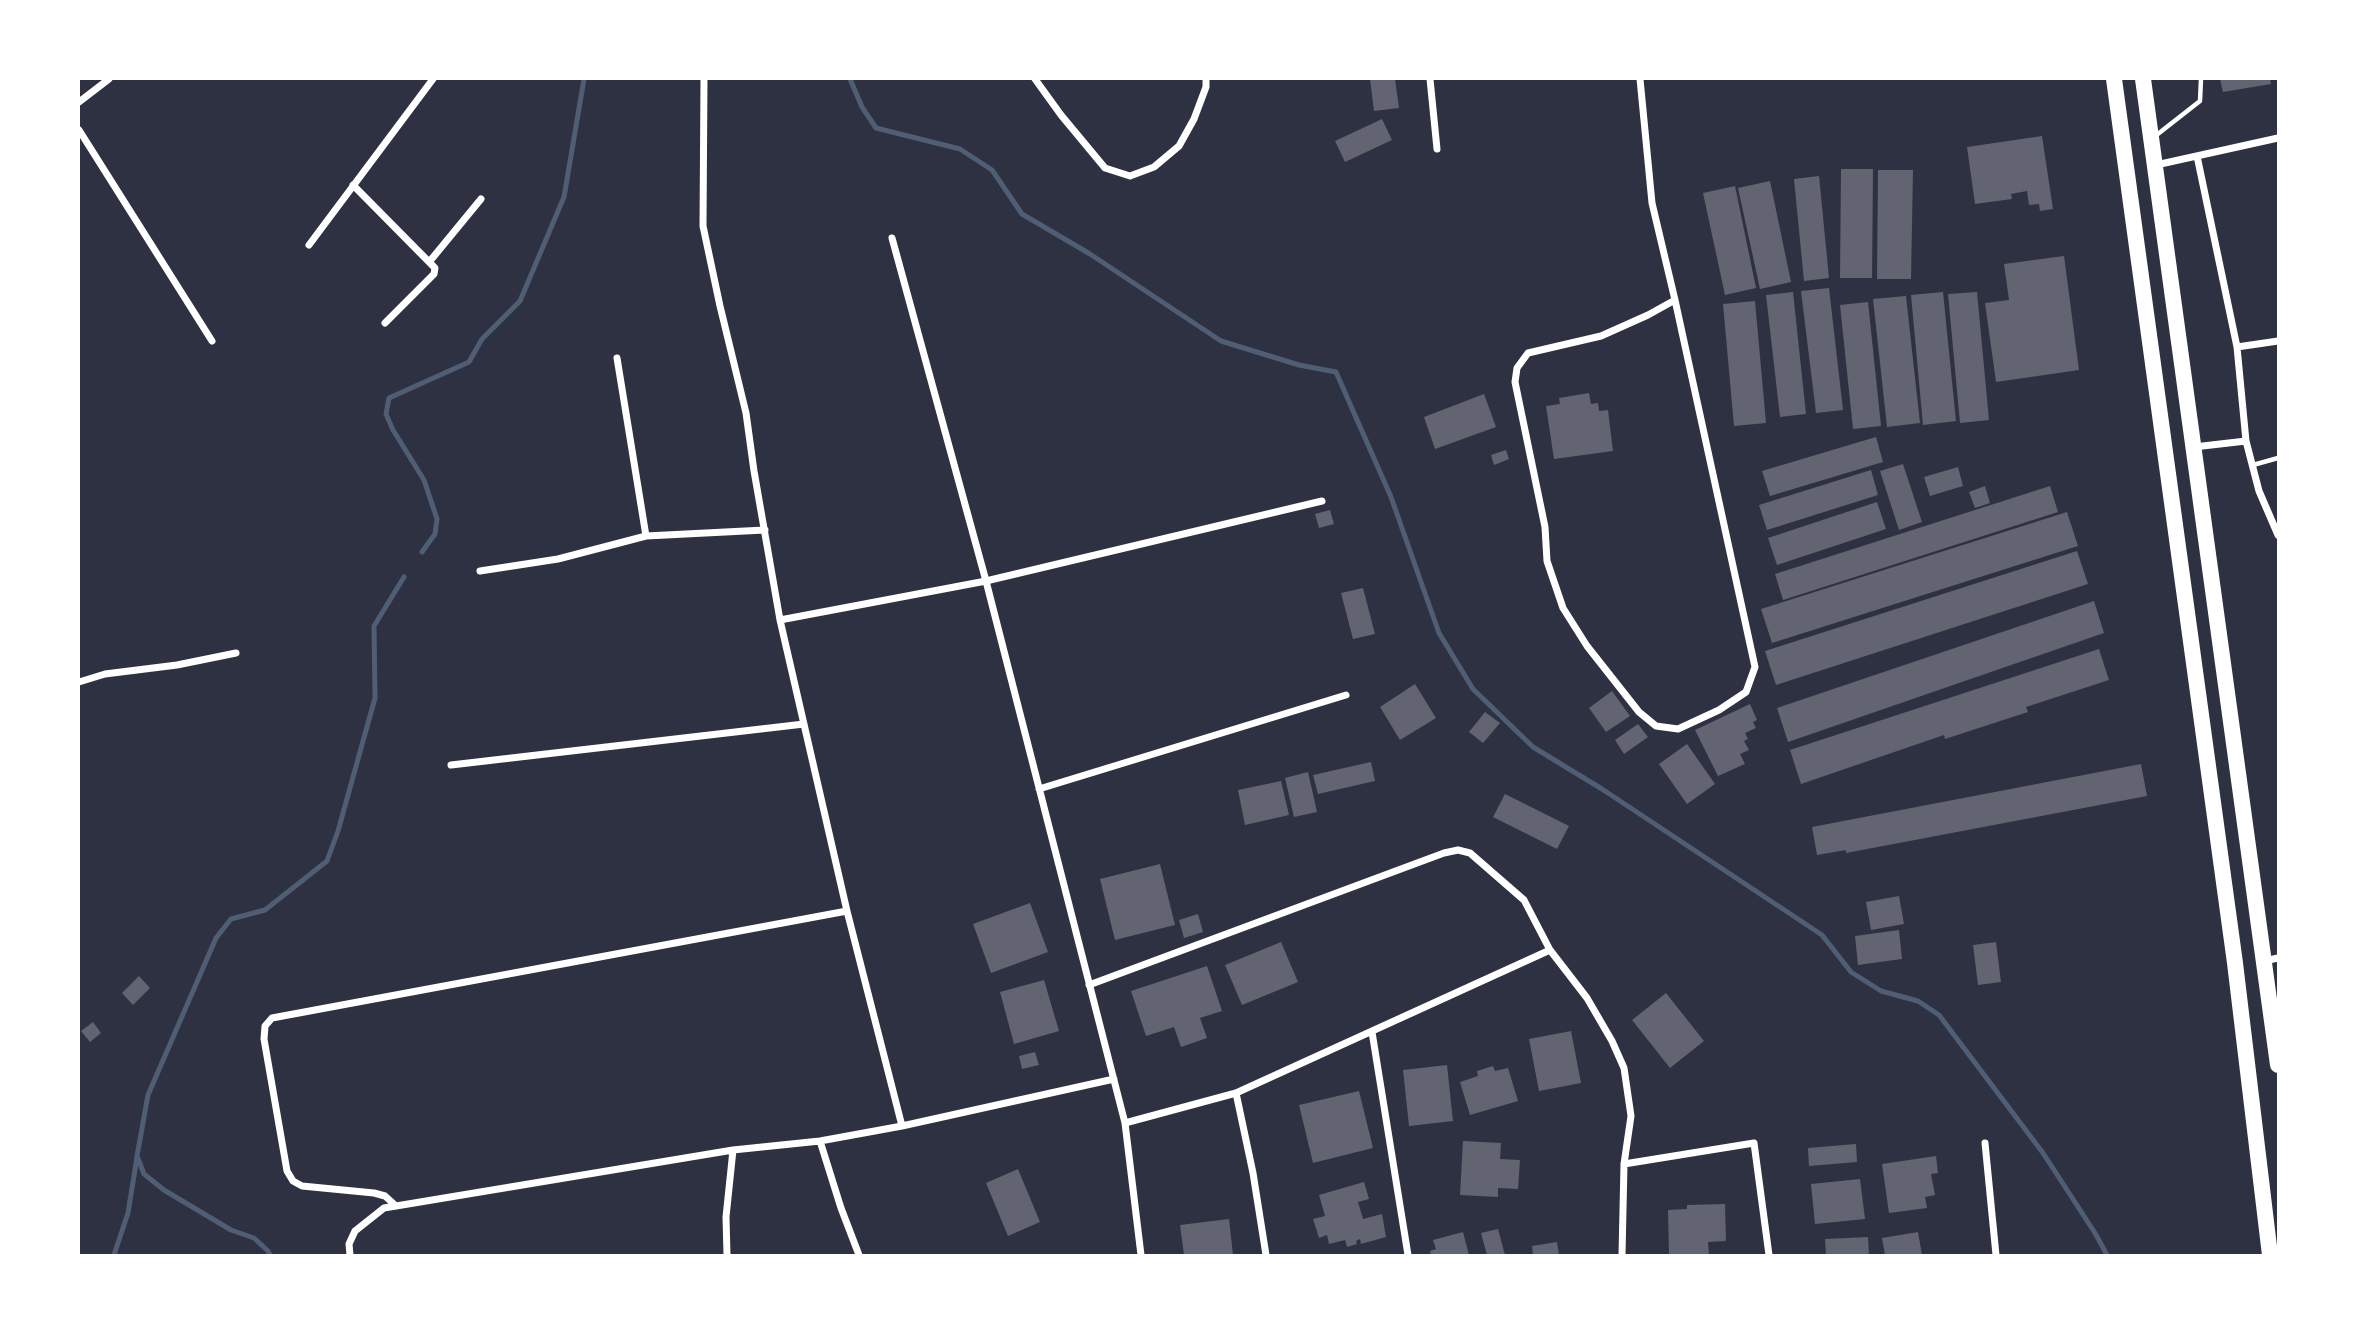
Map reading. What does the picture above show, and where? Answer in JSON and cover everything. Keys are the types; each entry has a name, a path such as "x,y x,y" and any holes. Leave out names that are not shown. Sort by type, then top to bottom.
{"highway":[{"path":"2114,79 2233,949 2270,1255"},
{"path":"2143,79 2192,447 2271,959 2278,1065"}],"street":[{"path":"79,102 109,79"},
{"path":"309,246 433,79"},
{"path":"704,79 703,226 746,413 780,620 847,911 902,1126"},
{"path":"1035,79 1061,116 1105,168 1130,176 1154,167 1179,146 1194,120 1206,79"},
{"path":"1430,79 1437,149"},
{"path":"1640,79 1652,204 1675,300 1755,667 1746,692 1719,710 1678,729 1656,726 1639,712 1587,646 1563,608 1547,562 1545,527 1515,382 1517,368 1528,353 1601,336 1648,316 1675,300"},
{"path":"79,130 212,341"},
{"path":"2154,165 2278,138"},
{"path":"2197,156 2237,347 2246,441 2259,491 2278,535"},
{"path":"354,186 435,268 434,274 385,323"},
{"path":"430,261 481,198"},
{"path":"892,238 986,581 1125,1123 1140,1255"},
{"path":"2237,347 2278,341"},
{"path":"617,358 646,536"},
{"path":"2192,447 2246,441"},
{"path":"780,620 986,581 1322,501"},
{"path":"480,571 558,559 646,536 765,530"},
{"path":"79,682 105,674 177,665 236,653"},
{"path":"1039,789 1346,695"},
{"path":"451,765 804,724"},
{"path":"1090,985 1444,853 1458,850 1470,853 1524,900 1550,950 1587,998 1624,1068 1631,1116 1624,1164 1622,1255"},
{"path":"396,1206 385,1196 374,1193 302,1186 293,1181 286,1171 264,1039 265,1027 272,1018 847,911"},
{"path":"1125,1123 1236,1093 1550,950"},
{"path":"1372,1032 1408,1255"},
{"path":"350,1255 349,1244 355,1231 384,1209 396,1206 733,1150 821,1141 1114,1079"},
{"path":"1236,1093 1253,1173 1266,1255"},
{"path":"821,1141 841,1208 859,1255"},
{"path":"1624,1164 1754,1143 1769,1255"},
{"path":"1984,1143 1996,1255"},
{"path":"727,1255 726,1217 733,1150"}],"lane":[{"path":"2151,140 2200,101 2201,79"},
{"path":"2252,465 2278,458"}],"building":[{"path":"1370,79 1395,79 1399,108 1374,111"},
{"path":"2220,79 2270,79 2271,84 2223,92"},
{"path":"1382,119 1392,140 1345,162 1335,141"},
{"path":"2042,136 2053,209 2040,211 2039,204 2029,205 2027,191 2011,194 2012,199 1975,204 1967,147"},
{"path":"1841,169 1873,169 1872,278 1840,278"},
{"path":"1878,170 1913,170 1911,279 1877,279"},
{"path":"1819,176 1829,278 1804,281 1794,179"},
{"path":"1770,181 1791,282 1760,289 1738,188"},
{"path":"1735,186 1756,288 1725,295 1703,193"},
{"path":"2064,256 2079,370 1996,382 1985,303 2009,300 2004,264"},
{"path":"1829,288 1843,410 1816,413 1801,291"},
{"path":"1793,292 1806,414 1780,417 1766,295"},
{"path":"1943,292 1956,421 1923,425 1911,295"},
{"path":"1977,292 1989,420 1960,423 1948,294"},
{"path":"1906,296 1920,423 1887,427 1873,299"},
{"path":"1755,301 1766,423 1734,426 1723,304"},
{"path":"1868,302 1881,426 1853,429 1840,305"},
{"path":"1589,393 1591,404 1598,403 1599,411 1608,410 1613,451 1554,459 1546,406 1560,404 1559,398"},
{"path":"1484,394 1496,427 1435,449 1424,417"},
{"path":"1876,437 1883,462 1770,496 1762,471"},
{"path":"1506,450 1509,459 1494,465 1491,455"},
{"path":"1903,464 1922,522 1899,530 1880,471"},
{"path":"1958,467 1963,486 1930,496 1924,477"},
{"path":"1871,470 1878,495 1767,530 1759,505"},
{"path":"1985,486 1990,503 1975,508 1969,492"},
{"path":"2050,486 2058,512 1783,600 1775,574"},
{"path":"1877,502 1886,529 1777,565 1768,538"},
{"path":"1330,510 1334,524 1319,528 1315,514"},
{"path":"2067,512 2078,546 1772,643 1761,609"},
{"path":"2077,551 2088,584 1776,685 1765,651"},
{"path":"1363,588 1375,634 1353,639 1341,593"},
{"path":"2094,601 2104,633 1788,742 1777,708"},
{"path":"2099,649 2109,680 2026,707 2028,712 1945,739 1944,735 1801,784 1790,750"},
{"path":"1415,684 1436,718 1400,740 1380,707"},
{"path":"1612,691 1630,716 1606,732 1589,708"},
{"path":"1750,704 1757,720 1753,722 1756,728 1745,733 1748,739 1744,741 1749,750 1740,754 1745,764 1718,776 1695,730"},
{"path":"1485,712 1500,723 1483,743 1469,732"},
{"path":"1638,724 1648,737 1624,754 1615,740"},
{"path":"1687,744 1715,784 1687,804 1659,764"},
{"path":"1371,762 1375,781 1318,794 1313,775"},
{"path":"2141,764 2147,796 1846,853 1846,850 1817,855 1812,827"},
{"path":"1308,772 1317,812 1294,817 1285,778"},
{"path":"1281,781 1289,815 1245,825 1238,790"},
{"path":"1505,794 1569,826 1557,849 1493,817"},
{"path":"1160,864 1175,925 1115,940 1100,879"},
{"path":"1899,896 1904,924 1871,930 1866,902"},
{"path":"1030,903 1048,952 991,973 973,924"},
{"path":"1198,914 1203,932 1184,938 1179,920"},
{"path":"1899,930 1902,959 1858,965 1855,936"},
{"path":"1281,942 1298,982 1242,1005 1225,965"},
{"path":"1996,942 2001,982 1978,985 1973,945"},
{"path":"1207,966 1222,1011 1200,1018 1207,1038 1181,1047 1174,1027 1146,1036 1131,991"},
{"path":"139,976 150,988 133,1005 122,993"},
{"path":"1044,980 1059,1031 1014,1044 1000,992"},
{"path":"1666,993 1704,1041 1670,1068 1632,1020"},
{"path":"93,1022 101,1033 90,1042 81,1031"},
{"path":"1571,1031 1581,1083 1539,1091 1529,1039"},
{"path":"1035,1052 1039,1065 1022,1069 1019,1056"},
{"path":"1447,1065 1453,1121 1409,1126 1403,1070"},
{"path":"1493,1066 1495,1071 1508,1068 1518,1101 1470,1115 1460,1082 1478,1076 1477,1071"},
{"path":"1359,1091 1373,1148 1313,1163 1299,1105"},
{"path":"1463,1141 1501,1143 1500,1159 1520,1160 1518,1189 1498,1188 1498,1197 1460,1195"},
{"path":"1856,1144 1857,1162 1809,1166 1808,1148"},
{"path":"1936,1156 1938,1173 1931,1174 1935,1195 1925,1197 1927,1208 1889,1213 1882,1164"},
{"path":"1018,1169 1040,1222 1008,1236 986,1183"},
{"path":"1860,1179 1865,1219 1815,1224 1811,1184"},
{"path":"1364,1182 1369,1199 1358,1202 1363,1219 1382,1214 1386,1237 1361,1244 1360,1239 1356,1241 1357,1244 1347,1247 1345,1240 1329,1244 1327,1235 1319,1238 1313,1219 1325,1216 1319,1195"},
{"path":"1725,1204 1726,1241 1708,1242 1709,1255 1669,1255 1668,1210 1687,1209 1687,1205"},
{"path":"1229,1219 1233,1255 1184,1255 1180,1225"},
{"path":"1498,1229 1505,1255 1487,1255 1481,1233"},
{"path":"1463,1232 1469,1255 1431,1255 1430,1251 1436,1249 1433,1240"},
{"path":"1918,1232 1922,1255 1885,1255 1882,1238"},
{"path":"1868,1237 1869,1255 1826,1255 1825,1239"},
{"path":"1557,1242 1559,1255 1533,1255 1532,1246"}],"waterway":[{"path":"422,552 435,534 437,519 424,480 386,414 389,398 469,362 482,339 520,301 564,197 584,79"},
{"path":"850,79 862,107 876,128 960,149 992,170 1022,214 1090,254 1221,341 1299,365 1336,372 1391,497 1439,633 1473,689 1533,747 1602,789 1822,935 1851,972 1881,991 1918,1001 1939,1015 2043,1153 2107,1255"},
{"path":"270,1255 254,1238 231,1230 164,1190 144,1174 137,1156 148,1095 216,938 231,919 265,910 327,861 375,698 374,626 404,577"},
{"path":"114,1255 128,1213 137,1157"}]}
